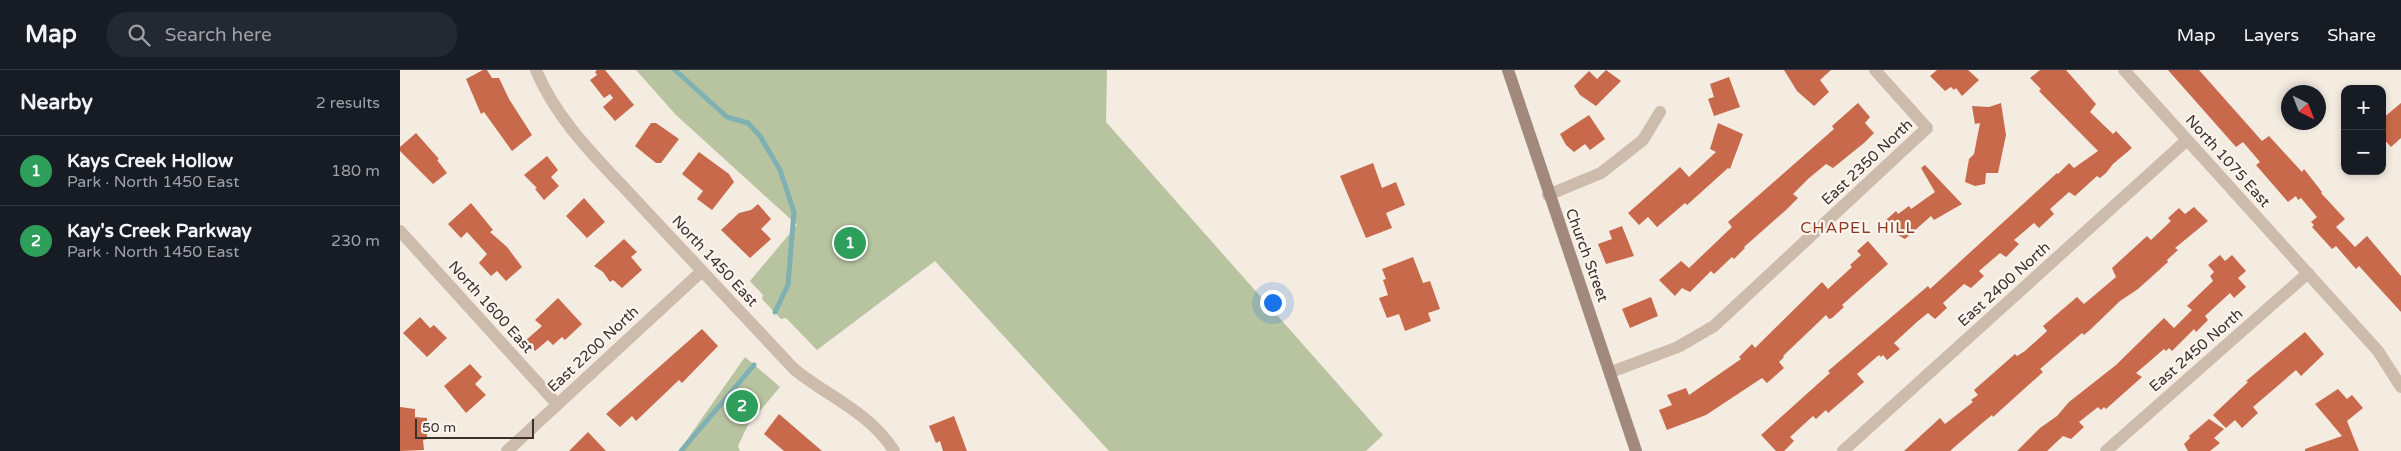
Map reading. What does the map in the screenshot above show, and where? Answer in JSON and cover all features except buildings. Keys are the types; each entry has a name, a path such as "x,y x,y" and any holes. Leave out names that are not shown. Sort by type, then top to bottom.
{"street":[{"name":"North 1450 East","path":"536,70 564,117 587,148 794,369 811,383 851,407 873,424 894,451"},
{"name":"Church Street","path":"1508,70 1548,195 1611,372 1636,451"},
{"name":"East 2350 North","path":"1611,372 1678,347 1714,326 1927,128 1876,70"},
{"name":"North 1075 East","path":"2124,70 2378,351 2401,387"},
{"path":"1548,195 1601,174 1643,140 1660,112"},
{"name":"East 2400 North","path":"1843,451 2187,140"},
{"name":"North 1600 East","path":"400,231 557,404"},
{"name":"East 2200 North","path":"507,451 702,271"},
{"name":"East 2450 North","path":"2106,451 2308,273"}],"green space":[{"path":"636,70 1107,70 1106,122 1383,435 1366,451 1109,451 935,261 817,350 786,318 781,319 762,299 763,295 750,281 797,225 676,115"},
{"path":"745,357 780,387 748,425 738,446 740,451 679,451"}],"waterway":[{"path":"675,70 727,117 748,123 760,136 780,170 794,212 788,285 775,312"},
{"path":"681,451 754,365"}],"place":[{"name":"Kays Creek Hollow","path":"850,243"},
{"name":"Kay's Creek Parkway","path":"742,406"}],"district":[{"name":"CHAPEL HILL","path":"1858,227"}]}
